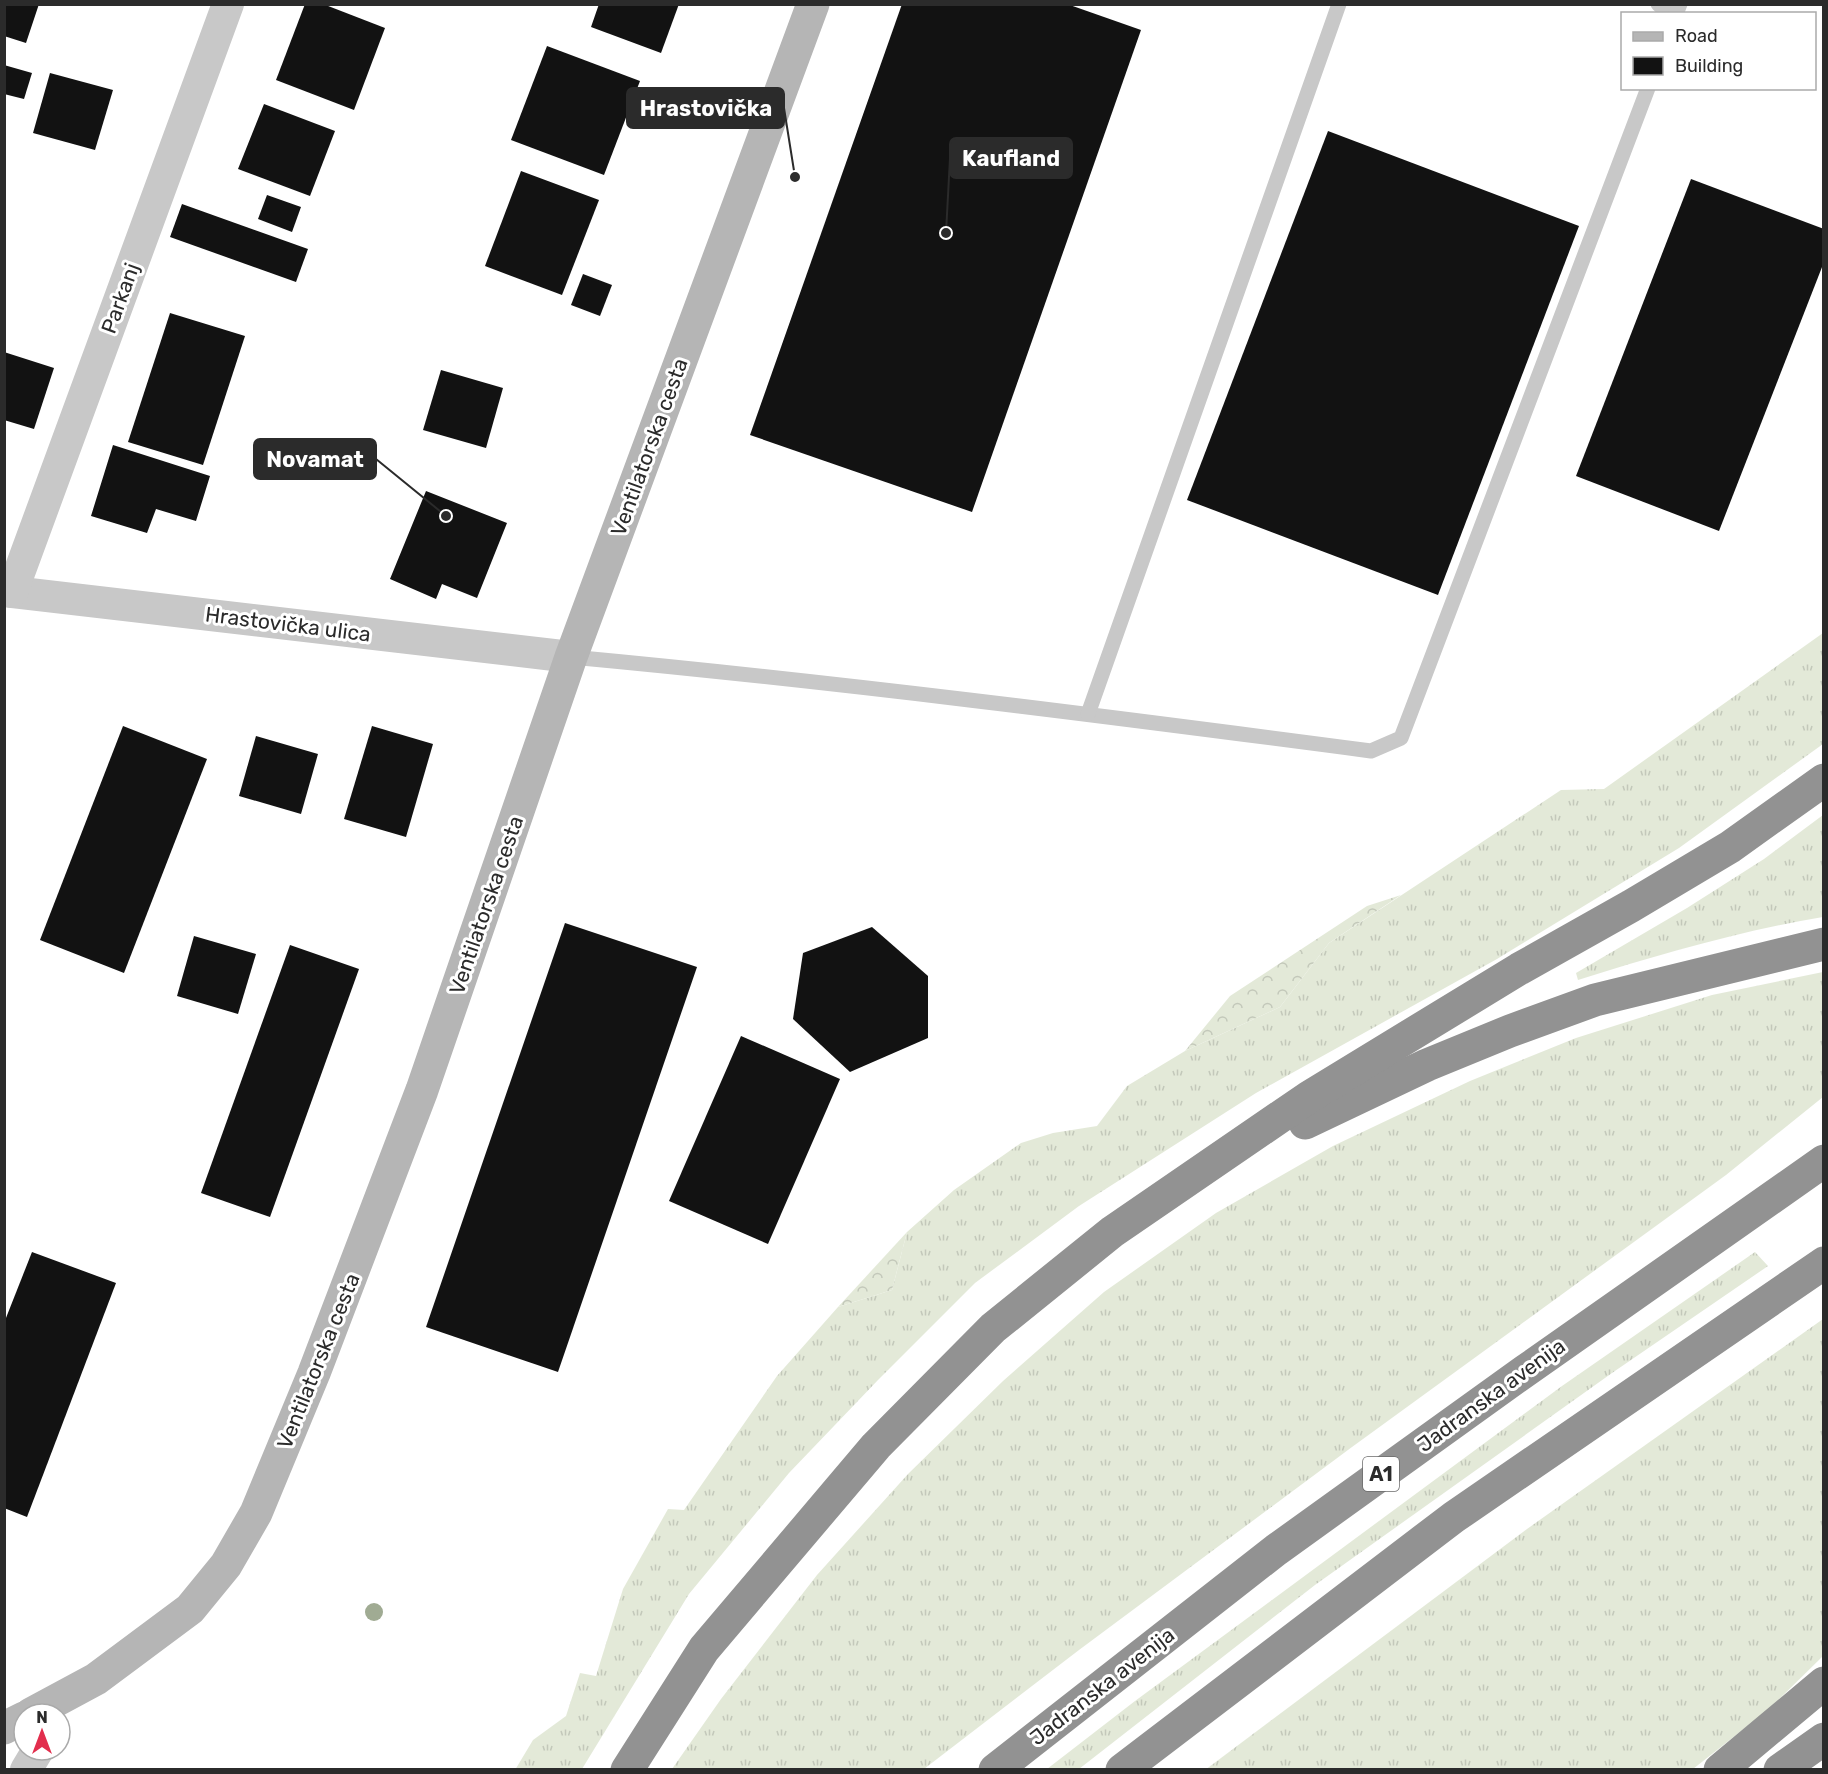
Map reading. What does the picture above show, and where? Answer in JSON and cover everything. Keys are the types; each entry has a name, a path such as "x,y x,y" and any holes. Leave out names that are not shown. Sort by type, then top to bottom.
{"highway":[{"path":"627,1770 705,1649 876,1446 993,1328 1112,1232 1310,1097 1519,969 1730,847 1824,780"},
{"path":"1112,1232 1276,1137 1386,1084 1510,1031 1595,1000 1824,944"},
{"path":"1778,1192 1824,1144"},
{"name":"Jadranska avenija","path":"994,1770 1276,1550 1824,1161"},
{"path":"1122,1770 1454,1517 1824,1263"},
{"path":"1720,1770 1824,1683"},
{"path":"1780,1770 1824,1739"}],"main road":[{"name":"Ventilatorska cesta","path":"69,1702 96,1679 190,1609 226,1565 256,1513 314,1373 422,1090 571,657 813,4"}],"street":[{"name":"Parkanj","path":"8,591 228,4"},
{"name":"Hrastovička ulica","path":"8,591 571,657"}],"lane":[{"path":"1088,714 1339,4"},
{"path":"571,657 1088,714 1371,751 1401,738 1647,90"}],"green space":[{"path":"1823,633 1823,744 1679,848 1497,959 1256,1093 1079,1206 975,1283 789,1473 689,1594 582,1769 515,1770 533,1740 566,1716 580,1673 596,1676 623,1589 668,1509 684,1510 777,1376 838,1307 892,1290 907,1232 954,1190 1021,1143 1053,1133 1097,1126 1127,1086 1185,1051 1280,1007 1329,943 1561,790 1604,789"},
{"path":"1823,815 1823,917 1699,944 1578,980 1576,973 1687,908 1764,859"},
{"path":"1401,895 1329,943 1280,1007 1185,1051 1230,996 1367,906"},
{"path":"1823,972 1823,1097 1726,1175 1352,1447 1079,1650 924,1769 672,1769 721,1699 817,1575 908,1474 1003,1381 1104,1292 1216,1213 1333,1146 1470,1081 1576,1038 1712,995"},
{"path":"907,1232 892,1290 838,1307"},
{"path":"1755,1252 1768,1266 1612,1373 1315,1585 1079,1769 1047,1769 1135,1701 1562,1386"},
{"path":"1823,1319 1823,1656 1769,1709 1693,1769 1205,1770 1527,1529"}],"building":[{"path":"4,4 39,4 26,43 4,36"},
{"path":"305,4 323,4 385,28 354,110 276,80"},
{"path":"599,4 679,4 661,53 591,27"},
{"path":"902,4 1067,4 1141,30 972,512 750,435"},
{"path":"547,46 640,81 604,175 511,140"},
{"path":"4,65 32,73 24,99 4,94"},
{"path":"50,73 113,90 95,150 33,133"},
{"path":"264,104 335,131 310,196 238,169"},
{"path":"1328,131 1579,226 1438,595 1187,500"},
{"path":"521,171 599,200 562,295 485,266"},
{"path":"1691,179 1824,229 1824,262 1719,531 1576,476"},
{"path":"267,195 301,207 292,232 258,219"},
{"path":"182,204 308,249 296,282 170,237"},
{"path":"583,274 612,285 600,316 571,305"},
{"path":"170,313 245,336 203,465 128,442"},
{"path":"4,352 54,368 34,429 4,420"},
{"path":"441,370 503,388 486,448 423,430"},
{"path":"113,445 210,476 196,521 156,509 147,533 91,516"},
{"path":"426,491 507,523 477,598 442,584 436,599 390,579"},
{"path":"123,726 207,759 124,973 40,940"},
{"path":"372,726 433,744 406,837 344,819"},
{"path":"256,736 318,754 301,814 239,796"},
{"path":"565,923 697,967 558,1372 426,1327"},
{"path":"872,927 928,976 928,1038 850,1072 793,1019 803,953"},
{"path":"194,936 256,954 238,1014 177,996"},
{"path":"290,945 359,969 270,1217 201,1193"},
{"path":"741,1036 840,1079 768,1244 669,1201"},
{"path":"32,1252 116,1283 27,1517 4,1508 4,1323"}],"place":[{"name":"Hrastovička","path":"795,177"},
{"name":"Kaufland","path":"946,233"},
{"name":"Novamat","path":"446,516"}]}
